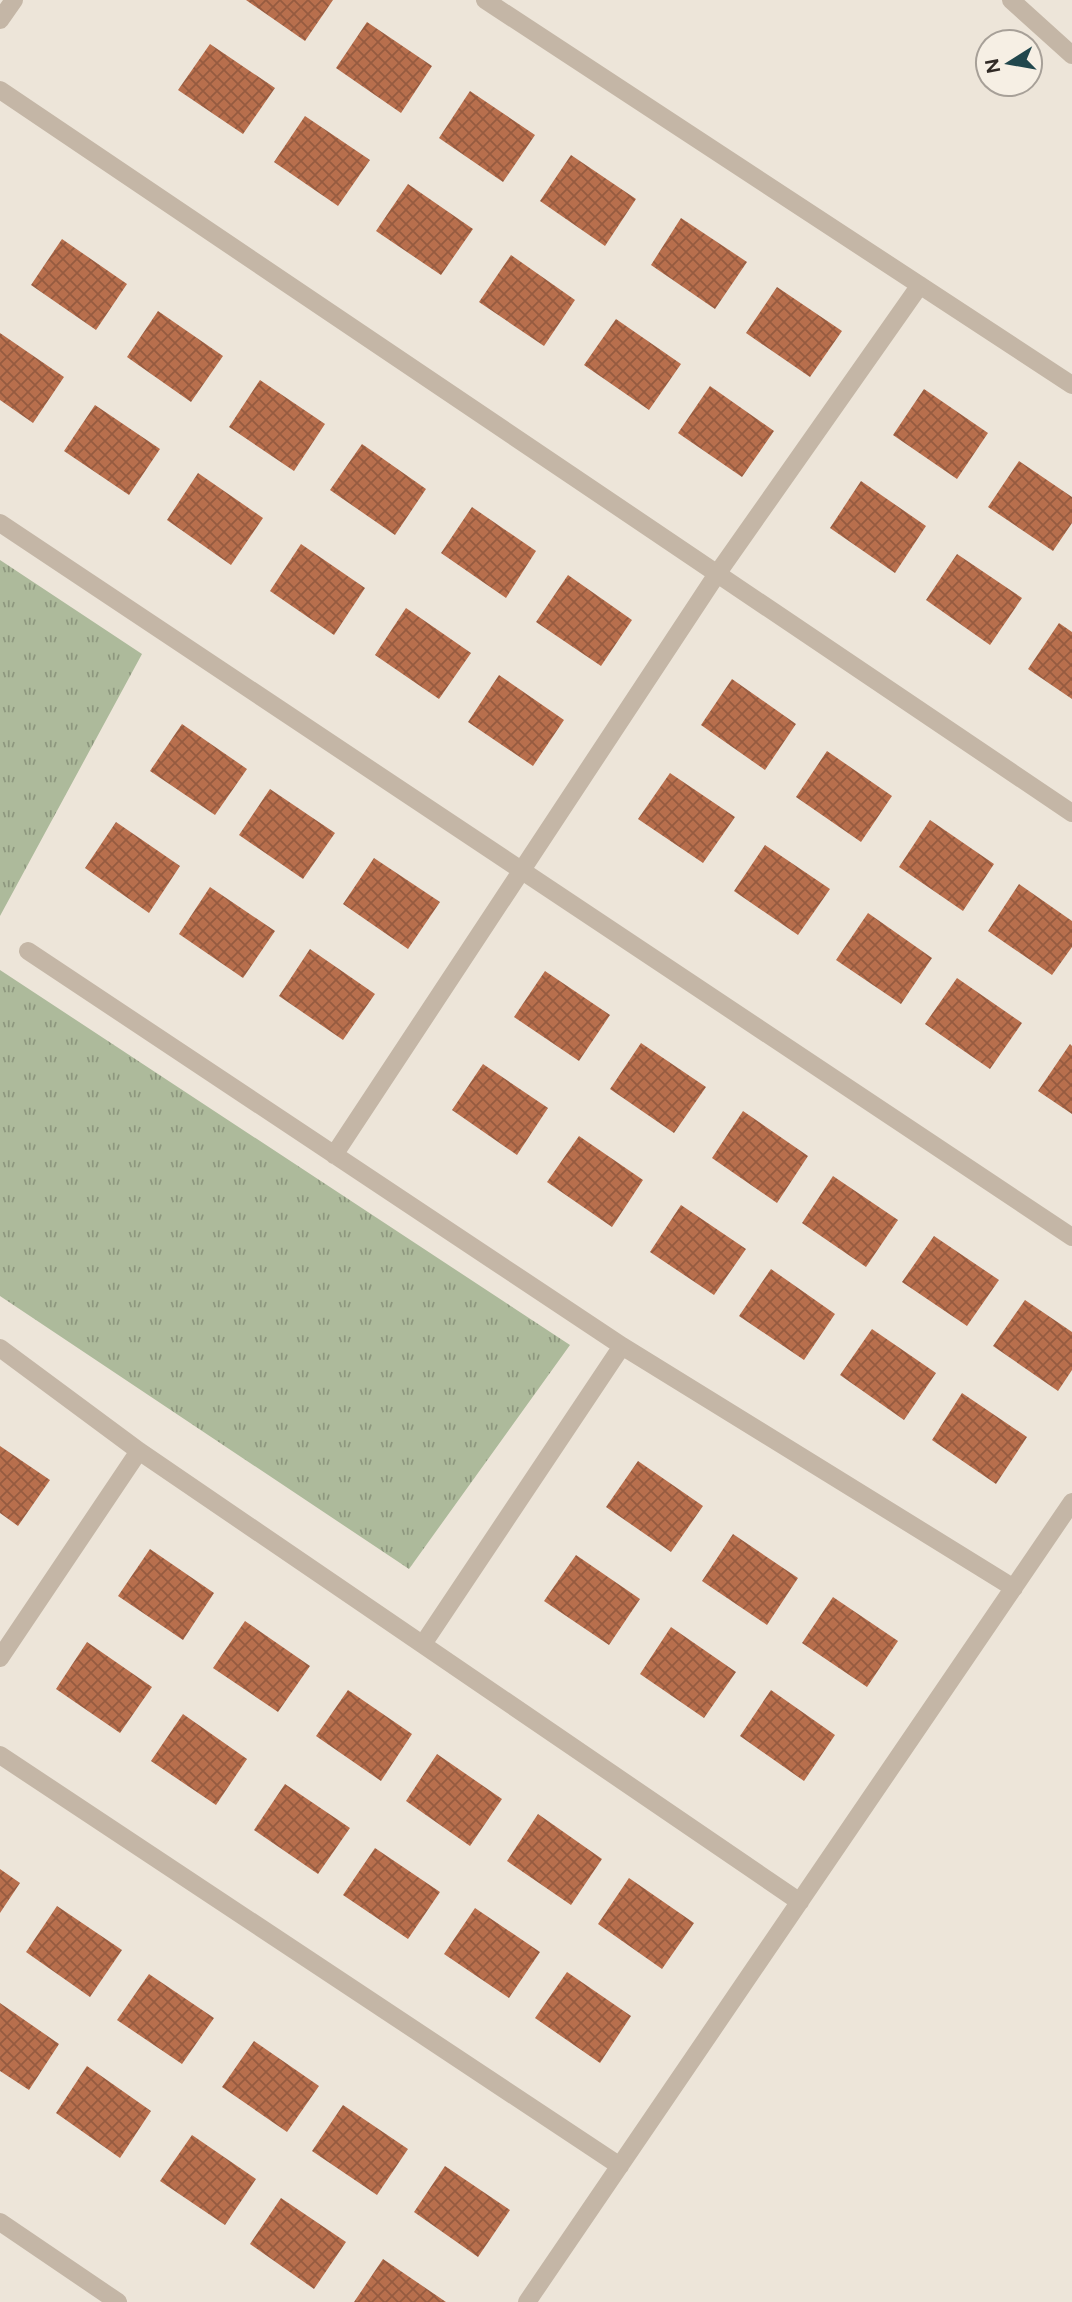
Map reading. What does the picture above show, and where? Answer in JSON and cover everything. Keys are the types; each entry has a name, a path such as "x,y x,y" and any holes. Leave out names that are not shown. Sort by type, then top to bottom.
{"street":[{"path":"0,20 14,0"},
{"path":"485,0 1072,385"},
{"path":"1011,0 1072,55"},
{"path":"0,90 1072,813"},
{"path":"334,1155 520,869 717,574 920,285"},
{"path":"0,523 1072,1237"},
{"path":"28,951 622,1346 1014,1588"},
{"path":"423,1644 622,1346"},
{"path":"0,1348 139,1451 800,1902"},
{"path":"0,1658 139,1451"},
{"path":"527,2302 1072,1502"},
{"path":"0,1755 620,2166"},
{"path":"0,2222 118,2302"}],"green space":[{"path":"0,560 142,654 0,916"},
{"path":"0,970 570,1345 409,1569 0,1296"}],"building":[{"path":"246,0 333,0 305,41"},
{"path":"367,22 432,66 401,113 336,68"},
{"path":"210,44 275,88 243,134 178,90"},
{"path":"470,91 535,135 503,182 439,138"},
{"path":"305,116 370,160 338,206 274,162"},
{"path":"571,155 636,199 605,246 540,201"},
{"path":"408,184 473,229 441,275 376,231"},
{"path":"681,218 747,262 715,309 651,265"},
{"path":"62,239 127,284 96,330 31,285"},
{"path":"511,255 575,300 544,346 479,302"},
{"path":"777,287 842,331 810,377 746,333"},
{"path":"158,311 223,356 191,402 127,357"},
{"path":"616,319 681,364 649,410 584,365"},
{"path":"0,333 64,377 33,423 0,400"},
{"path":"260,380 325,424 294,471 229,427"},
{"path":"710,386 774,431 742,477 678,433"},
{"path":"924,389 988,433 957,479 893,435"},
{"path":"95,405 160,449 129,495 64,451"},
{"path":"362,444 426,489 395,535 330,490"},
{"path":"1019,461 1072,497 1072,523 1053,551 988,507"},
{"path":"198,473 263,518 231,565 167,520"},
{"path":"861,481 926,526 895,573 830,528"},
{"path":"472,507 536,551 506,598 441,553"},
{"path":"301,544 365,588 334,635 270,591"},
{"path":"957,554 1022,598 990,645 926,600"},
{"path":"568,575 632,620 601,666 536,622"},
{"path":"406,608 471,653 439,699 375,655"},
{"path":"1059,623 1072,632 1072,699 1028,669"},
{"path":"499,675 564,720 533,766 468,722"},
{"path":"732,679 796,724 765,770 701,725"},
{"path":"182,724 247,769 215,815 150,771"},
{"path":"827,751 892,796 861,842 796,797"},
{"path":"670,773 735,817 703,863 638,819"},
{"path":"270,789 335,833 303,879 239,835"},
{"path":"930,820 994,864 963,911 899,867"},
{"path":"116,822 180,866 149,913 85,868"},
{"path":"765,845 830,889 798,935 734,891"},
{"path":"374,858 440,902 408,949 343,904"},
{"path":"1019,884 1072,921 1072,947 1052,975 988,931"},
{"path":"210,887 275,931 243,978 179,934"},
{"path":"868,913 932,958 901,1004 836,960"},
{"path":"310,949 375,994 343,1040 279,996"},
{"path":"545,971 610,1015 579,1061 514,1017"},
{"path":"957,978 1022,1023 990,1069 925,1024"},
{"path":"641,1043 706,1087 674,1133 610,1089"},
{"path":"1070,1044 1072,1046 1072,1114 1038,1091"},
{"path":"483,1064 548,1108 517,1155 452,1110"},
{"path":"743,1111 808,1156 777,1203 712,1158"},
{"path":"579,1136 643,1180 612,1227 547,1182"},
{"path":"833,1176 898,1220 866,1267 802,1223"},
{"path":"681,1205 746,1249 714,1295 650,1252"},
{"path":"934,1236 999,1280 967,1326 902,1282"},
{"path":"771,1269 835,1314 804,1360 739,1316"},
{"path":"1025,1300 1072,1332 1072,1370 1058,1391 993,1346"},
{"path":"872,1329 936,1373 904,1420 840,1375"},
{"path":"962,1393 1027,1437 996,1484 932,1440"},
{"path":"0,1446 50,1480 18,1526 0,1513"},
{"path":"638,1461 703,1506 671,1552 606,1507"},
{"path":"733,1534 798,1578 767,1625 702,1581"},
{"path":"150,1549 214,1593 183,1640 118,1596"},
{"path":"576,1555 640,1599 609,1645 544,1601"},
{"path":"833,1597 898,1641 867,1687 802,1643"},
{"path":"245,1621 310,1666 278,1712 213,1668"},
{"path":"671,1627 736,1672 704,1718 640,1674"},
{"path":"87,1642 152,1687 120,1733 56,1689"},
{"path":"348,1690 412,1734 381,1781 316,1736"},
{"path":"771,1690 835,1735 804,1781 740,1736"},
{"path":"183,1714 247,1759 216,1805 151,1761"},
{"path":"437,1754 502,1799 470,1846 406,1801"},
{"path":"285,1784 350,1828 318,1874 254,1830"},
{"path":"538,1814 602,1859 571,1905 507,1861"},
{"path":"375,1848 440,1892 408,1939 343,1895"},
{"path":"0,1869 20,1883 0,1913"},
{"path":"629,1878 694,1923 662,1969 598,1924"},
{"path":"57,1906 122,1950 90,1997 26,1952"},
{"path":"475,1908 540,1952 509,1998 444,1954"},
{"path":"567,1972 631,2016 600,2063 535,2018"},
{"path":"149,1974 214,2018 182,2064 117,2020"},
{"path":"0,2003 59,2044 29,2090 0,2071"},
{"path":"254,2041 319,2086 287,2132 222,2087"},
{"path":"87,2066 151,2111 120,2158 56,2113"},
{"path":"343,2105 408,2149 377,2195 312,2151"},
{"path":"192,2135 256,2179 225,2225 160,2181"},
{"path":"445,2166 510,2210 478,2257 414,2212"},
{"path":"281,2198 346,2242 314,2289 250,2244"},
{"path":"383,2259 446,2302 354,2302"}]}
